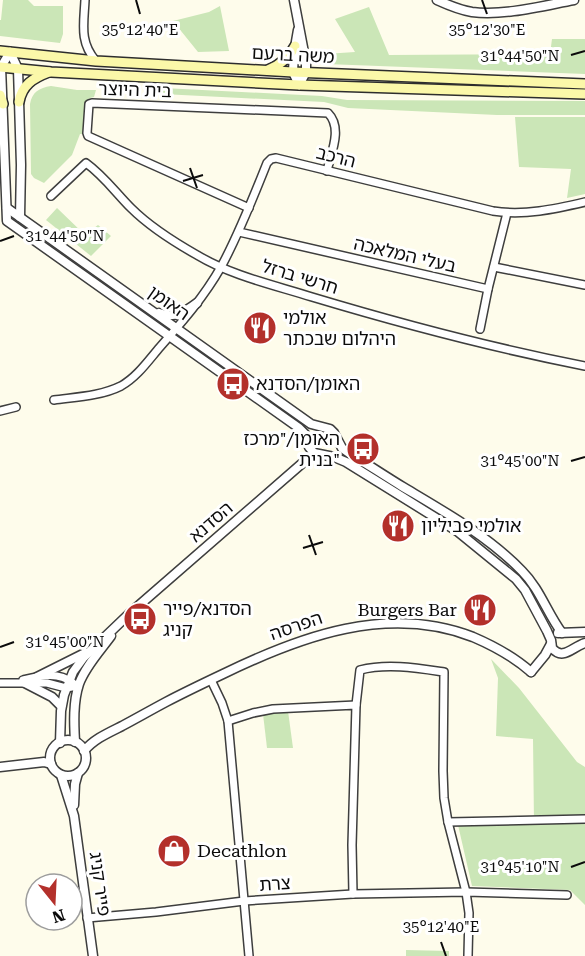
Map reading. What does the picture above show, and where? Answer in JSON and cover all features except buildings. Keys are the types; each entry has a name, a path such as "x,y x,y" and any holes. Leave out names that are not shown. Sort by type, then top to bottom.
{"main road":[{"path":"268,70 286,59 295,46"},
{"name":"משה ברעם","path":"5,52 96,61 293,72 585,84"},
{"name":"משה ברעם","path":"1,67 51,72 299,85 585,94"},
{"path":"19,102 26,85 39,76 51,72"}],"street":[{"path":"85,0 84,42 96,61"},
{"path":"294,0 306,56 306,72 299,85"},
{"path":"437,0 456,8 486,13 574,0"},
{"path":"299,27 293,72 299,85"},
{"path":"4,218 6,165 1,67 5,52"},
{"path":"5,52 18,69 20,217"},
{"name":"בית היוצר","path":"249,208 88,136 89,104 328,113 335,124 335,134 327,171"},
{"name":"הרכב","path":"54,400 99,393 123,385 140,371 197,303 220,268 239,232 267,163 271,159 276,158 507,213 542,211 585,202"},
{"name":"חרשי ברזל","path":"51,195 86,163 99,172 130,207 147,222 220,268 336,304 510,351 585,366"},
{"path":"0,175 6,165"},
{"name":"האומן","path":"3,206 311,424 330,429 342,448 349,453 463,523 523,572 551,618 564,633"},
{"path":"480,329 507,213"},
{"name":"האומן","path":"4,218 299,428 305,434 310,450 314,453"},
{"name":"בעלי המלאכה","path":"239,232 488,289"},
{"path":"494,267 585,285"},
{"path":"148,308 167,316 184,312 197,303"},
{"path":"0,411 16,407"},
{"path":"308,442 310,433 320,427"},
{"path":"324,456 333,450 336,436"},
{"path":"314,453 346,462 457,531 483,551 516,579 525,590 554,651 563,653 571,647 572,641 564,633"},
{"name":"הסדנא","path":"68,684 77,666 91,649 314,453"},
{"name":"הסדנא","path":"78,687 91,663 129,614"},
{"name":"הפרסה","path":"84,751 97,739 257,657 322,633 346,628 412,624 449,629 468,635 510,655 531,672"},
{"path":"531,672 545,655 555,634 585,632"},
{"path":"531,672 545,662 585,643"},
{"path":"37,677 91,649"},
{"path":"353,894 356,705 360,670 373,666 444,672 444,798 466,892 468,956"},
{"path":"12,682 54,675 68,684"},
{"path":"211,680 228,721 249,956"},
{"path":"23,682 52,697 62,706"},
{"path":"0,683 68,684 78,687 75,702 75,742"},
{"path":"60,743 62,706 68,684"},
{"path":"228,721 253,713 273,710 356,705"},
{"path":"75,742 84,751 85,763 78,773 68,776 61,775 51,764 52,752 60,743 75,742"},
{"path":"0,767 44,762 51,764"},
{"name":"פייר קניג","path":"78,773 74,792 74,816 93,956"},
{"name":"פייר קניג","path":"61,775 74,816"},
{"path":"448,822 585,819"},
{"name":"צרת","path":"87,918 244,902 353,894 466,892 567,894"}],"green space":[{"path":"3,0 28,0 34,6 63,6 63,34 60,43 0,36"},
{"path":"220,6 229,51 198,52 173,21 209,12"},
{"path":"369,7 389,55 550,54 552,39 585,39 585,74 326,64 325,54 355,52 335,19"},
{"path":"51,86 96,90 94,97 86,102 84,134 80,134 72,155 44,183 31,174 30,104 32,96 37,91"},
{"path":"163,88 322,96 347,100 585,101 585,115 497,115 348,108 324,102 162,94"},
{"path":"515,117 585,117 585,194 567,198 571,169 519,167"},
{"path":"57,208 85,235 98,225 111,236 91,256 46,220"},
{"path":"491,659 519,688 577,762 585,767 585,905 570,890 472,886 458,825 534,823 533,739 496,736 498,678"},
{"path":"288,711 293,748 267,748 263,714"},
{"path":"406,950 449,951 449,956 406,956"}],"place":[{"name":"אולמי היהלום שבכתר","path":"260,328"},
{"name":"האומן/הסדנא","path":"233,384"},
{"name":"האומן/\"מרכז בנית\"","path":"363,449"},
{"name":"אולמי פביליון","path":"398,526"},
{"name":"Burgers Bar","path":"480,610"},
{"name":"הסדנא/פייר קניג","path":"140,619"},
{"name":"Decathlon","path":"174,851"}]}
